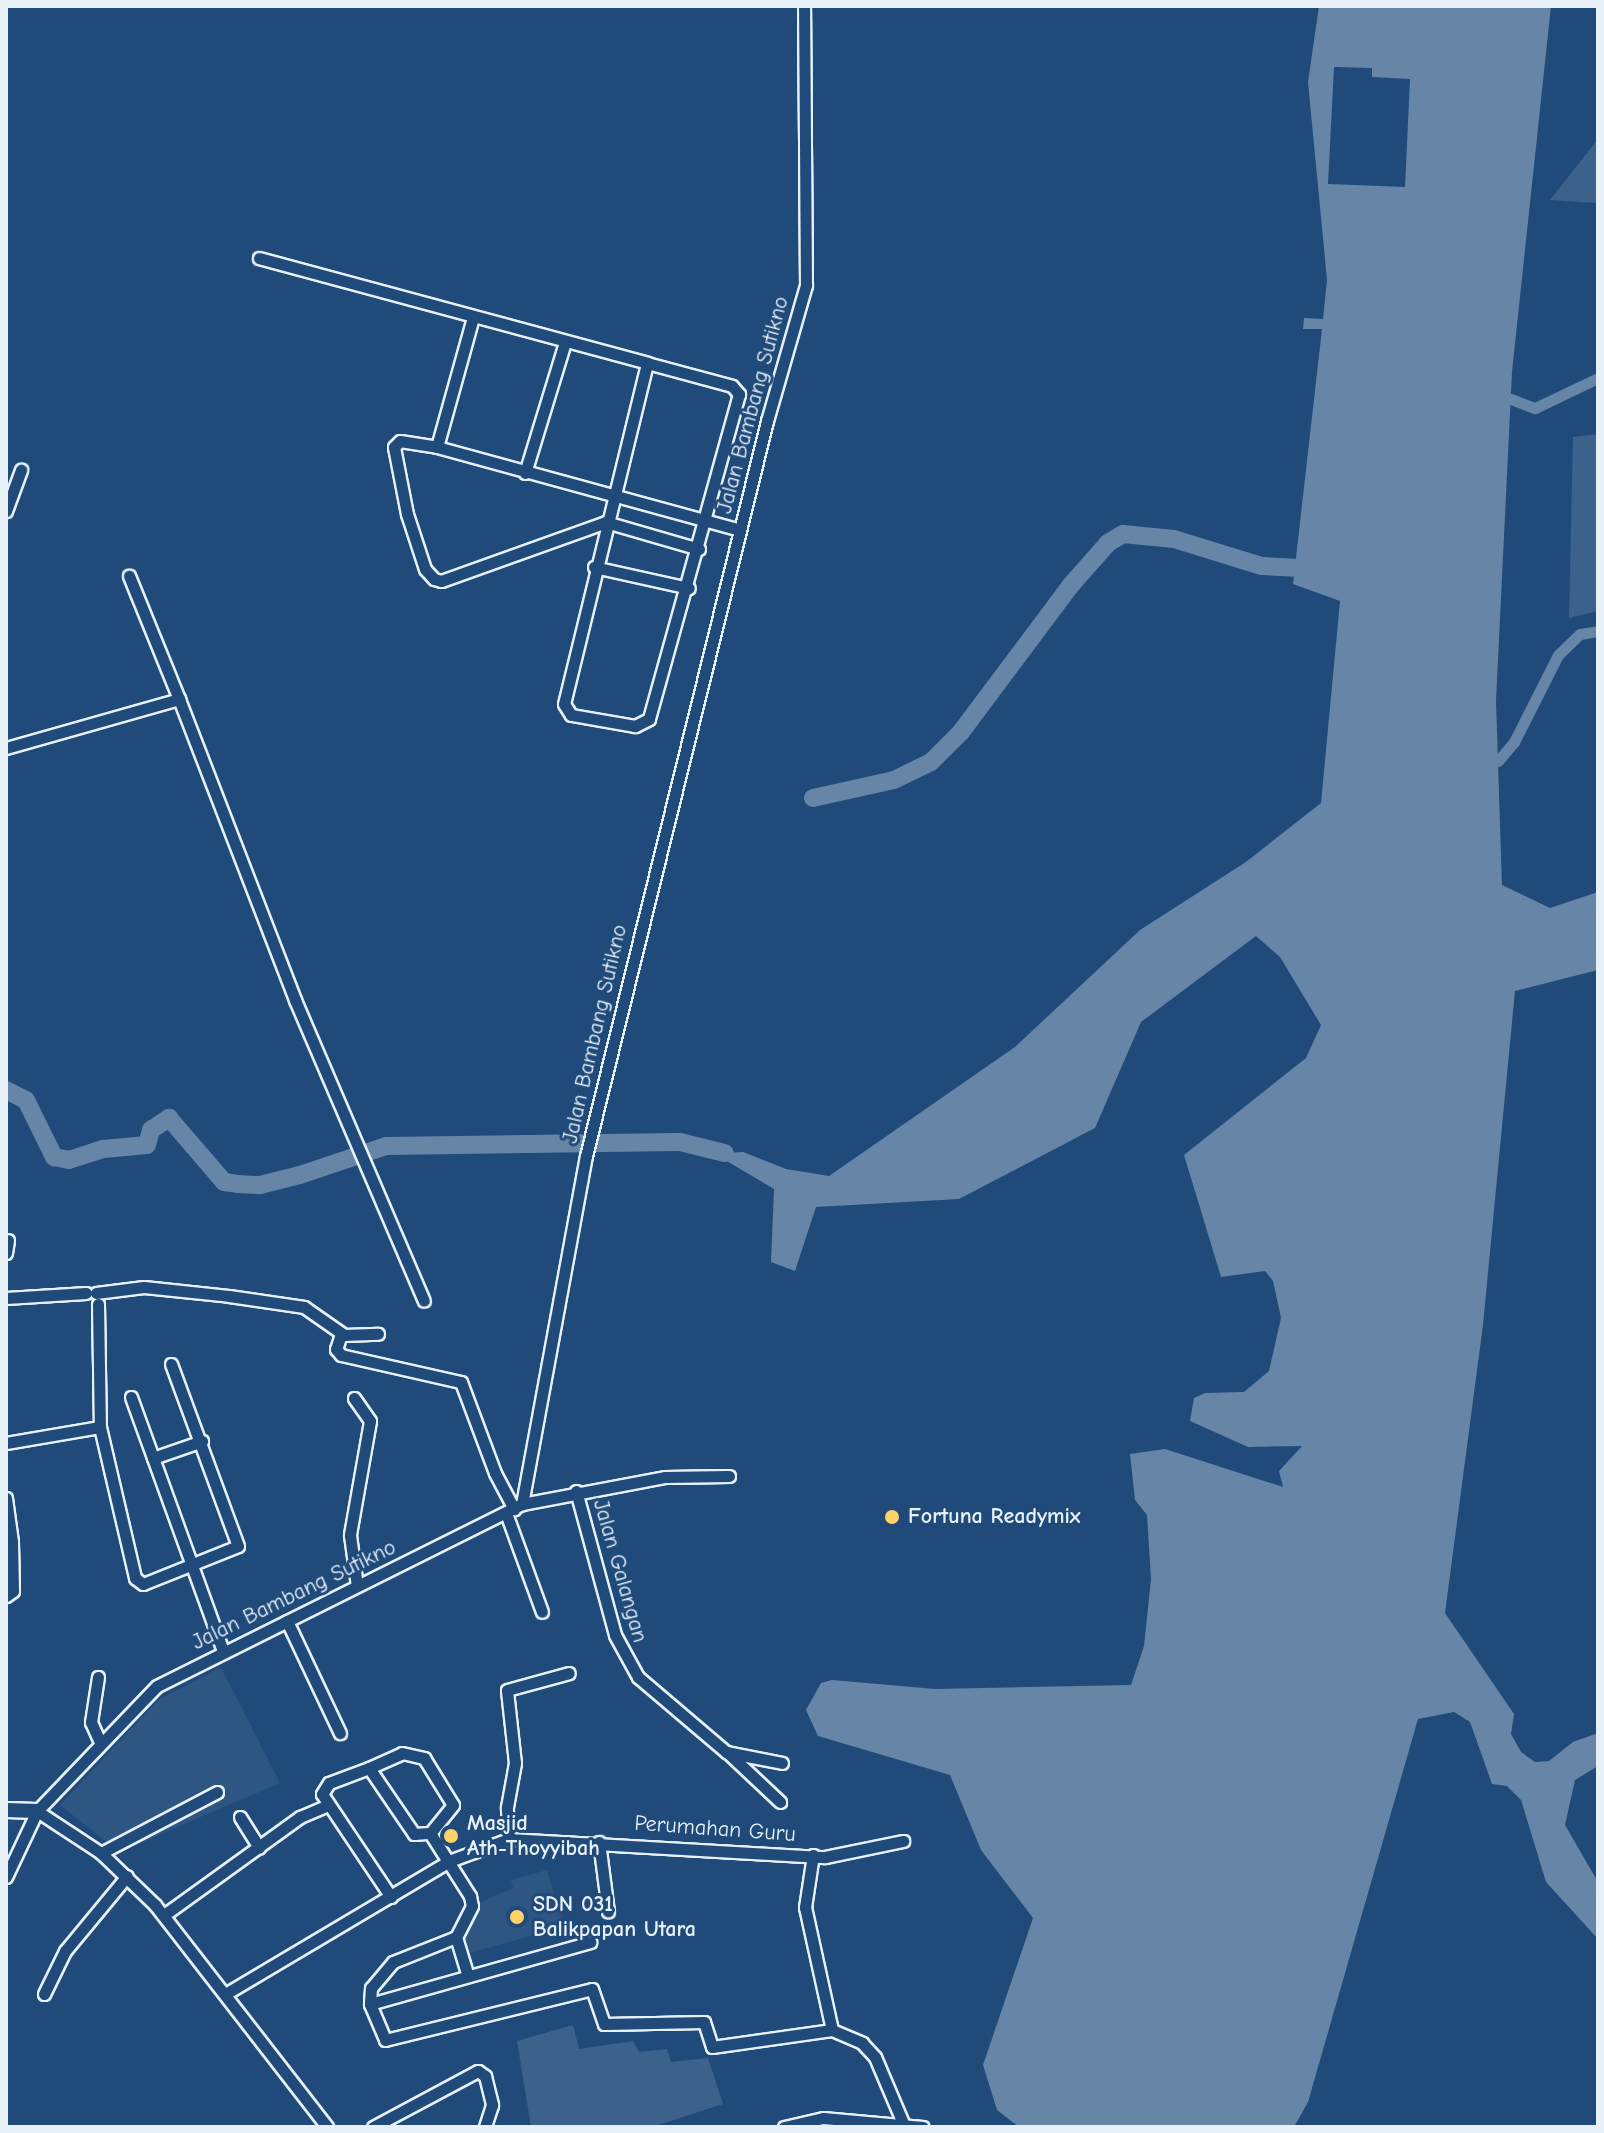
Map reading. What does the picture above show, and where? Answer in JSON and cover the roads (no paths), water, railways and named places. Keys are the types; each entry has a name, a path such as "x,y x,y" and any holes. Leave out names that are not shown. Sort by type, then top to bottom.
{"main road":[{"path":"6,1810 37,1811"}],"street":[{"name":"Jalan Bambang Sutikno","path":"6,1877 37,1811 157,1686 514,1508 586,1156 740,530 809,266 804,6"},
{"path":"259,258 647,363 738,391 689,588 649,719 635,726 571,715 565,697 594,567 647,363"},
{"path":"437,447 473,317"},
{"path":"525,473 565,342"},
{"path":"699,549 606,522 441,581 434,579 425,569 407,514 394,450 400,441 437,447 525,473 615,493 740,530"},
{"path":"6,511 21,470"},
{"path":"594,567 689,588"},
{"path":"129,576 295,1000 424,1301"},
{"path":"6,748 179,699"},
{"path":"6,1253 8,1240"},
{"path":"6,1298 93,1297 170,1288 304,1307 341,1334 378,1334"},
{"path":"93,1297 100,1427 135,1578 143,1584 192,1568 238,1546 202,1441 171,1364"},
{"path":"341,1334 336,1349 341,1355 461,1382 483,1445 514,1508 542,1612"},
{"path":"131,1397 223,1651"},
{"path":"354,1398 370,1421 350,1535 357,1586"},
{"path":"6,1443 100,1427"},
{"path":"153,1458 202,1441"},
{"path":"514,1508 576,1491 665,1477 729,1476"},
{"name":"Jalan Galangan","path":"576,1491 624,1658 638,1677 726,1752 782,1763"},
{"path":"6,1498 13,1591 6,1596"},
{"path":"287,1621 340,1733"},
{"path":"509,1839 507,1807 515,1763 507,1690 569,1673"},
{"path":"98,1677 91,1722 100,1742"},
{"path":"726,1752 780,1802"},
{"path":"369,1768 414,1834 430,1833 453,1805 424,1758 402,1753 329,1783 322,1794 391,1897"},
{"path":"101,1853 217,1792"},
{"path":"164,1915 300,1817 328,1805"},
{"path":"37,1811 101,1853 164,1915 227,1993 327,2127"},
{"path":"240,1817 259,1848"},
{"path":"430,1833 449,1861 472,1906 456,1937 393,1962 371,1988 370,2004 385,2040 592,1989 604,2024 704,2022 712,2047 832,2030 862,2043 875,2057 903,2123"},
{"name":"Perumahan Guru","path":"227,1993 449,1861 509,1839 840,1856 903,1841"},
{"path":"599,1842 608,1911"},
{"path":"813,1855 805,1907 832,2030"},
{"path":"44,1994 65,1951 127,1876"},
{"path":"456,1937 467,1974"},
{"path":"370,2004 467,1974 590,1942"},
{"path":"373,2127 478,2071 485,2076 492,2105 485,2127"},
{"path":"784,2127 823,2118 923,2127"}],"waterway":[{"path":"1511,399 1535,408 1598,378"},
{"path":"813,798 894,780 931,762 961,732 1071,585 1108,543 1123,534 1174,539 1262,566 1295,568"},
{"path":"1498,761 1514,742 1558,655 1580,634 1598,631"},
{"path":"6,1090 26,1100 54,1157 69,1160 103,1149 147,1145 151,1130 169,1118 224,1182 238,1184 260,1185 300,1175 386,1146 680,1142 725,1153"}],"place":[{"name":"Fortuna Readymix","path":"892,1517"},
{"name":"Masjid Ath-Thoyyibah","path":"451,1836"},
{"name":"SDN 031 Balikpapan Utara","path":"517,1917"}]}
